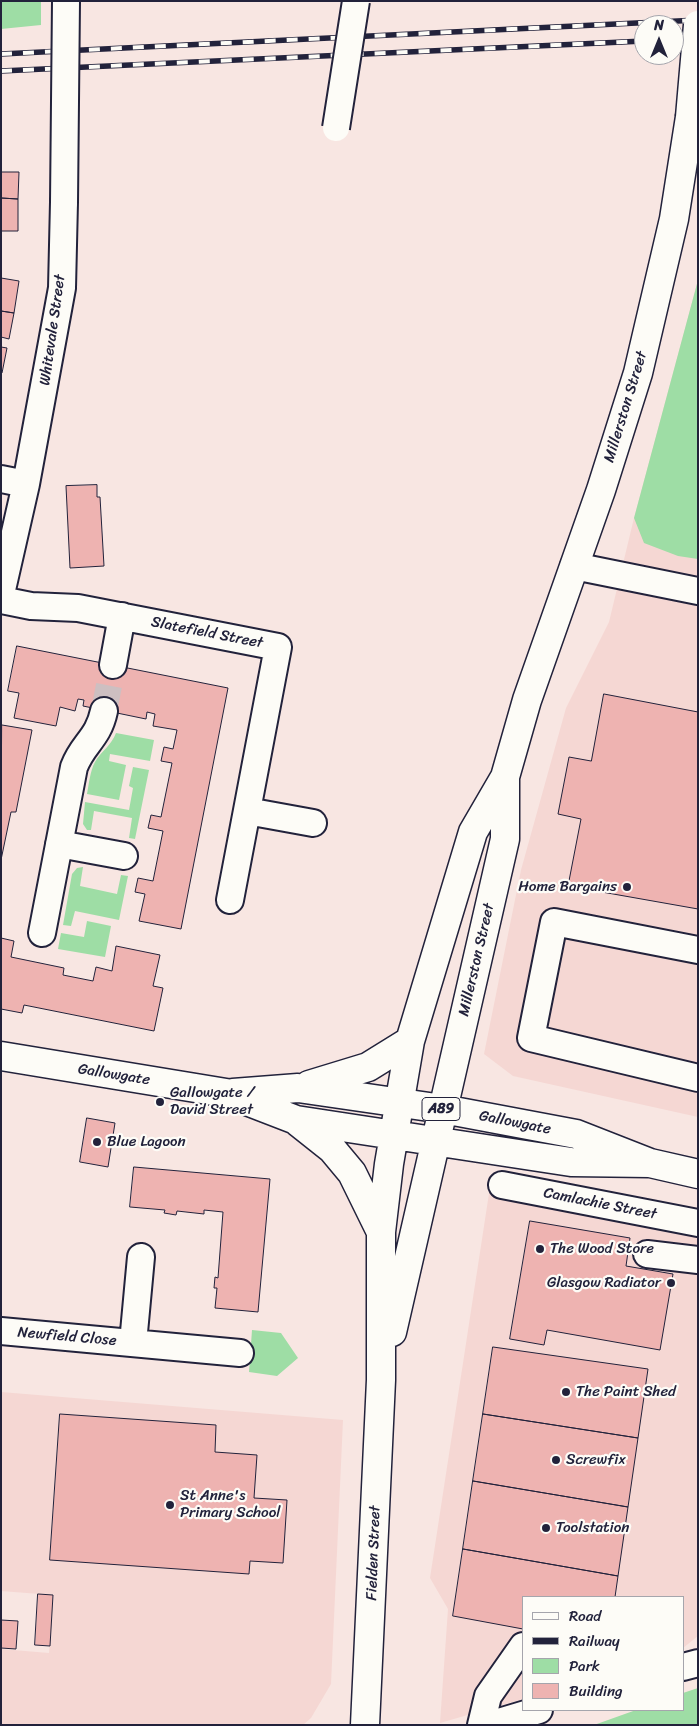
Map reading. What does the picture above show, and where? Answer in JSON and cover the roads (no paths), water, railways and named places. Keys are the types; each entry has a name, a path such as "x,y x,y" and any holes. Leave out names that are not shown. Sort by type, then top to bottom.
{"main road":[{"name":"Millerston Street","path":"400,1102 410,1041 473,832 505,776 527,700 638,373 674,219 690,116 698,25"},
{"name":"Millerston Street","path":"436,1141 505,839 505,776"},
{"path":"298,1088 368,1067 410,1041"},
{"name":"Gallowgate","path":"1,1056 226,1093 296,1120 571,1162 650,1163"},
{"name":"Gallowgate","path":"226,1093 298,1088 443,1109 576,1134 650,1163 698,1174"},
{"name":"Fielden Street","path":"365,1725 381,1380 381,1232 400,1102"},
{"name":"Fielden Street","path":"296,1120 332,1149 352,1173 381,1232"},
{"name":"Fielden Street","path":"381,1380 436,1141"}],"street":[{"name":"Whitevale Street","path":"1,594 14,482 62,288 66,1"},
{"path":"336,128 356,1"},
{"path":"574,566 698,591"},
{"name":"Slatefield Street","path":"1,600 31,606 78,608 278,647 230,900"},
{"path":"113,665 122,616"},
{"path":"42,933 74,768 79,753 100,727 104,710"},
{"path":"248,811 312,823"},
{"path":"59,844 124,856"},
{"path":"698,950 554,922 531,1038 698,1078"},
{"name":"Camlachie Street","path":"502,1185 698,1223"},
{"path":"647,1254 698,1260"},
{"name":"Newfield Close","path":"133,1343 141,1257"},
{"name":"Newfield Close","path":"1,1331 240,1353"},
{"path":"481,1725 488,1696 522,1647"},
{"path":"684,1667 698,1662"},
{"path":"489,1725 536,1711"}],"tunnel":[{"path":"104,711 113,665"}],"railway":[{"path":"1,54 698,20"},
{"path":"684,39 698,38"},
{"path":"1,71 634,41"}],"place":[{"name":"Home Bargains","path":"627,887"},
{"name":"Gallowgate / David Street","path":"160,1102"},
{"name":"Blue Lagoon","path":"97,1142"},
{"name":"The Wood Store","path":"540,1249"},
{"name":"Glasgow Radiator","path":"671,1283"},
{"name":"The Paint Shed","path":"566,1392"},
{"name":"Screwfix","path":"556,1460"},
{"name":"St Anne's Primary School","path":"170,1505"},
{"name":"Toolstation","path":"546,1528"}]}
